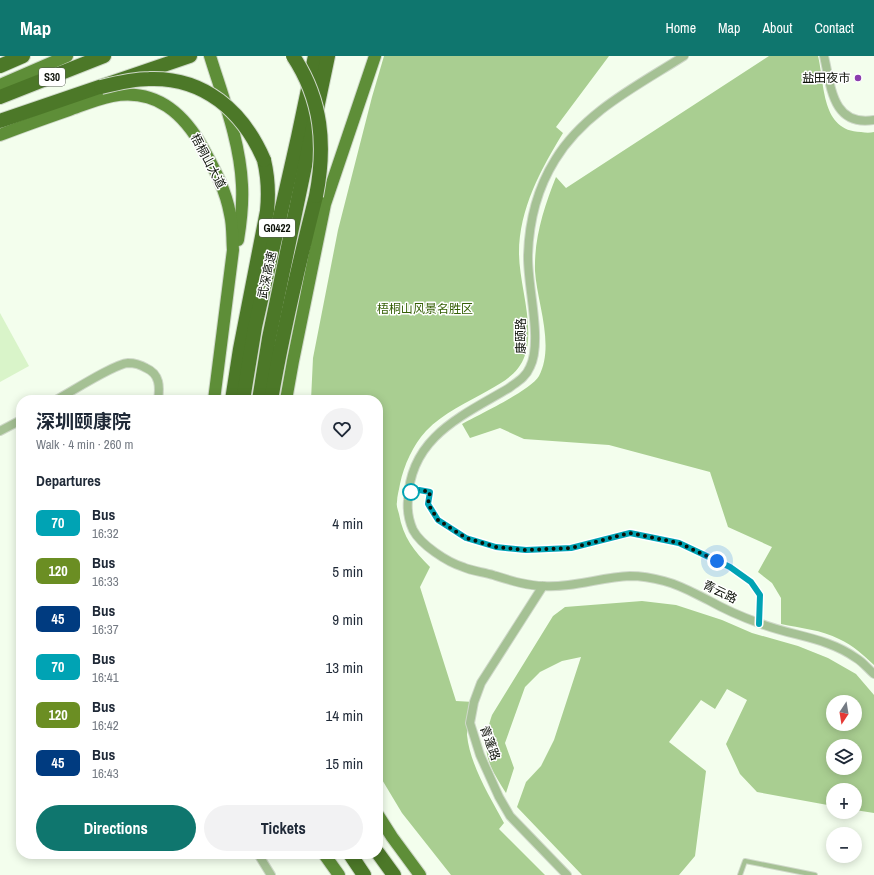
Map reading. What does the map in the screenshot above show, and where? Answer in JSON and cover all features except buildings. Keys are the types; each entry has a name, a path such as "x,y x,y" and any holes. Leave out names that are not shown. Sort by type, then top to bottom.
{"highway":[{"path":"0,66 22,56"},
{"name":"S30","path":"0,97 104,56"},
{"path":"0,121 190,56"},
{"path":"272,395 278,356 293,286 316,196 322,158 322,140 314,101 306,81 293,56"},
{"name":"武深高速","path":"244,395 256,327 315,56"},
{"name":"武深高速","path":"260,395 269,338 328,56"},
{"path":"101,87 132,80 150,78 182,82 201,89 215,97 233,112 246,127 264,160 268,176 269,193 265,225 240,349 233,395"},
{"path":"353,859 364,875"},
{"path":"382,859 394,875"}],"main road":[{"path":"0,86 67,56"},
{"path":"210,56 234,135 240,167 242,202 238,242 229,282"},
{"path":"287,395 325,204 375,56"},
{"name":"梧桐山大道","path":"0,134 99,99 125,95 137,95 150,98 164,104 181,117 188,125 200,142 221,184 231,215 233,250 215,395"},
{"path":"383,823 420,875"},
{"path":"328,859 339,875"}],"street":[{"name":"康颐路","path":"543,586 499,577 462,567 438,554 426,545 414,531 409,519 408,493 412,474 420,456 434,437 455,420 509,388 525,375 530,367 533,358 535,332 528,257 529,232 538,195 554,160 574,133 600,110 684,56"},
{"path":"824,56 834,98 838,108 844,115 852,119 862,121 874,120"},
{"path":"65,395 114,368 128,363 140,365 151,370 158,379 160,388 159,395"},
{"path":"0,431 16,423"},
{"name":"青云路","path":"543,586 575,585 629,576 645,577 664,581 688,589 759,624 815,638 838,647 857,658 874,674"},
{"name":"青蓬路","path":"543,586 482,683 474,702 470,723 480,755 499,797 510,816 567,875"},
{"path":"261,859 271,875"}],"lane":[{"path":"408,493 419,490 430,492 428,504 438,520 466,538 496,547 526,550 571,548 630,533 679,543 730,567 751,582 760,595 759,624"},
{"path":"740,875 744,861 815,875"}],"green space":[{"name":"梧桐山风景名胜区","path":"384,56 609,56 556,127 563,133 539,175 527,205 520,237 519,253 528,331 528,344 525,355 519,367 506,380 448,413 426,431 413,449 404,470 397,504 406,537 414,549 430,567 420,587 456,701 474,702 467,732 469,746 481,780 504,823 499,829 545,875 451,875 402,813 383,781 383,395 311,395 313,358 338,230"},
{"path":"769,56 818,56 827,104 838,124 848,130 865,133 874,132 874,665 844,641 825,633 781,624 781,598 772,583 758,572 772,547 728,527 710,472 609,445 524,439 500,428 470,438 462,424 492,409 526,388 539,376 544,364 544,324 536,283 535,259 541,223 556,177 566,188"},
{"path":"0,313 29,366 0,382"},
{"path":"642,601 676,605 722,620 752,633 798,646 828,658 856,674 874,695 874,813 862,811 862,783 826,783 826,805 757,792 740,774 726,744 747,700 727,689 715,709 701,700 669,742 706,771 695,856 679,875 582,875 517,807 526,782 541,766 554,740 581,657 562,661 540,672 525,687 505,743 514,768 506,793 494,773 487,756 486,738 492,715 553,616 565,607"}],"bus line":[{"name":"70","path":"408,493 419,490 430,492 428,504 438,520 466,538 496,547 526,550 571,548 630,533 679,543 730,567 751,582 760,595 759,624"}],"place":[{"name":"盐田夜市","path":"858,78"}],"route":[{"path":"411,492 419,490 430,492 428,504 438,520 466,538 496,547 526,550 571,548 630,533 679,543 717,561"}]}
